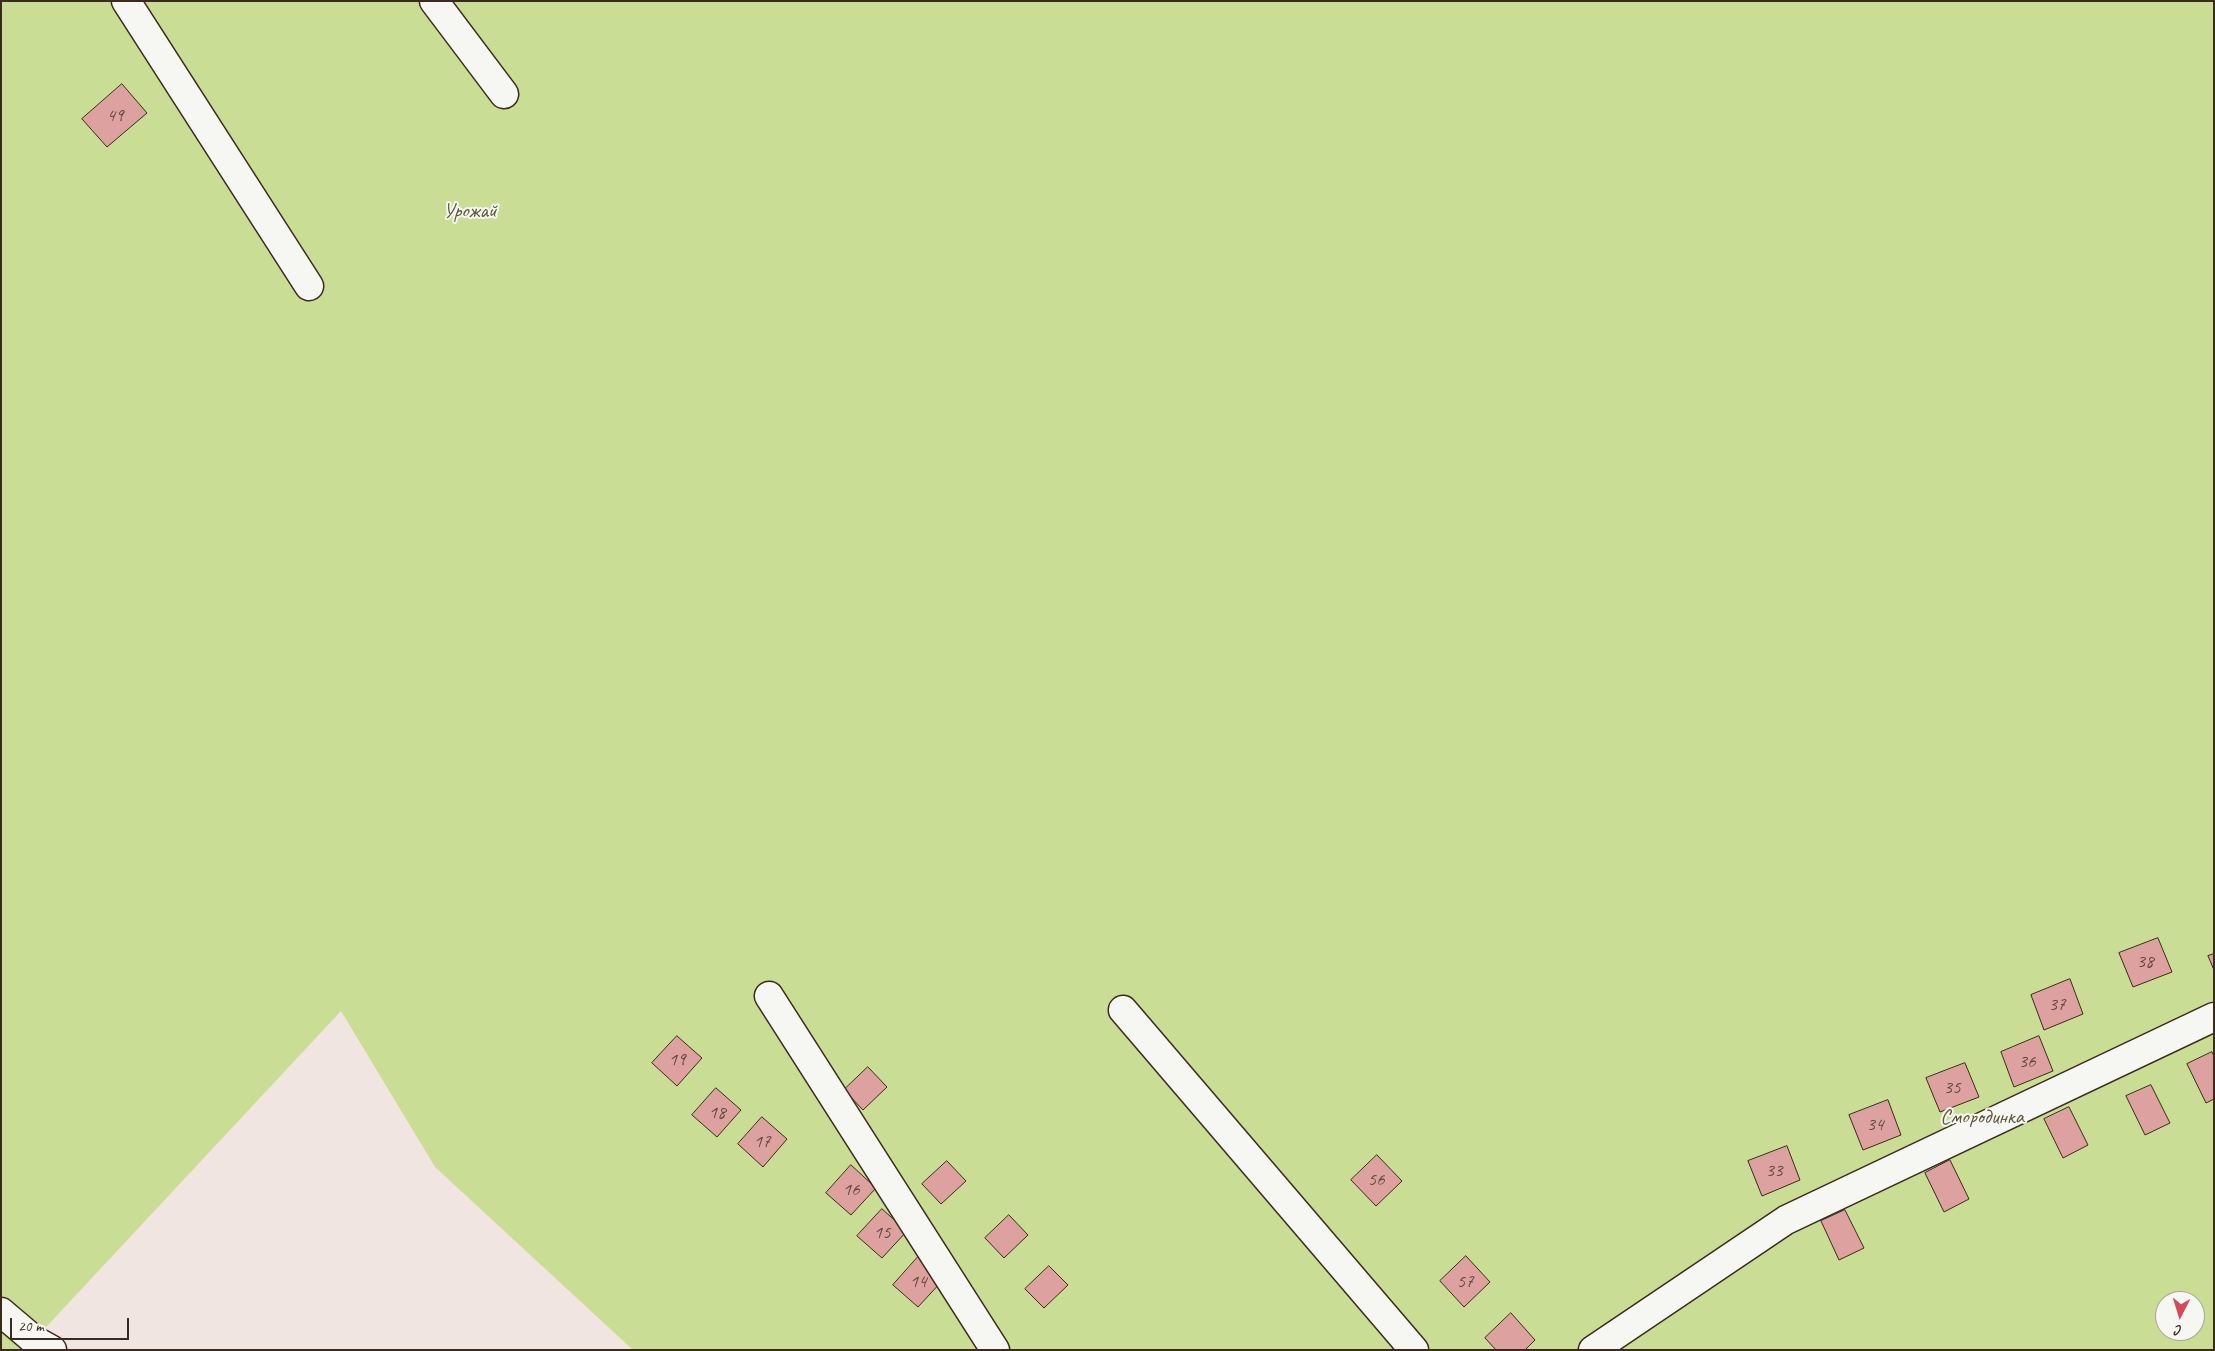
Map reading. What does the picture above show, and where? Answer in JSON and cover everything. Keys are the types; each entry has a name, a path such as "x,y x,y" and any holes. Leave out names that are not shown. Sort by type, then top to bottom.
{"street":[{"path":"126,1 309,286"},
{"path":"434,1 504,94"},
{"path":"770,996 994,1350"},
{"path":"1123,1010 1414,1350"},
{"path":"1593,1350 1786,1220 2214,1017"},
{"path":"1,1312 34,1340 52,1350"}],"green space":[{"path":"1,1 2214,1 2214,1350 633,1350 435,1167 341,1011 34,1340 52,1350 1,1350"}],"building":[{"path":"122,84 147,113 107,147 82,119"},
{"path":"2158,938 2172,972 2133,987 2119,953"},
{"path":"2214,954 2214,970 2208,956"},
{"path":"2070,979 2083,1014 2044,1030 2031,995"},
{"path":"677,1036 702,1058 677,1086 652,1063"},
{"path":"2039,1036 2053,1071 2014,1087 2001,1052"},
{"path":"2212,1052 2214,1056 2214,1099 2206,1103 2187,1064"},
{"path":"1965,1063 1979,1097 1940,1112 1926,1078"},
{"path":"868,1067 887,1087 863,1110 844,1090"},
{"path":"2151,1085 2170,1123 2145,1135 2126,1096"},
{"path":"716,1088 741,1110 717,1137 692,1115"},
{"path":"1888,1100 1901,1135 1863,1150 1849,1115"},
{"path":"2069,1107 2088,1145 2063,1158 2044,1119"},
{"path":"762,1117 787,1139 763,1167 738,1144"},
{"path":"1787,1146 1800,1180 1762,1196 1748,1161"},
{"path":"1377,1155 1402,1181 1376,1206 1351,1180"},
{"path":"1950,1160 1969,1199 1944,1212 1925,1173"},
{"path":"947,1161 966,1181 941,1204 922,1184"},
{"path":"851,1165 876,1188 851,1215 826,1193"},
{"path":"882,1209 907,1231 882,1258 857,1236"},
{"path":"1845,1210 1864,1248 1839,1260 1821,1221"},
{"path":"1009,1215 1028,1235 1004,1258 985,1238"},
{"path":"1466,1256 1490,1282 1464,1307 1440,1281"},
{"path":"918,1257 943,1280 918,1307 893,1285"},
{"path":"1049,1266 1068,1285 1044,1308 1025,1289"},
{"path":"1511,1313 1535,1340 1525,1350 1496,1350 1485,1338"}],"park label":[{"name":"Урожай","path":"470,211"},
{"name":"Смородинка","path":"1982,1117"}]}
